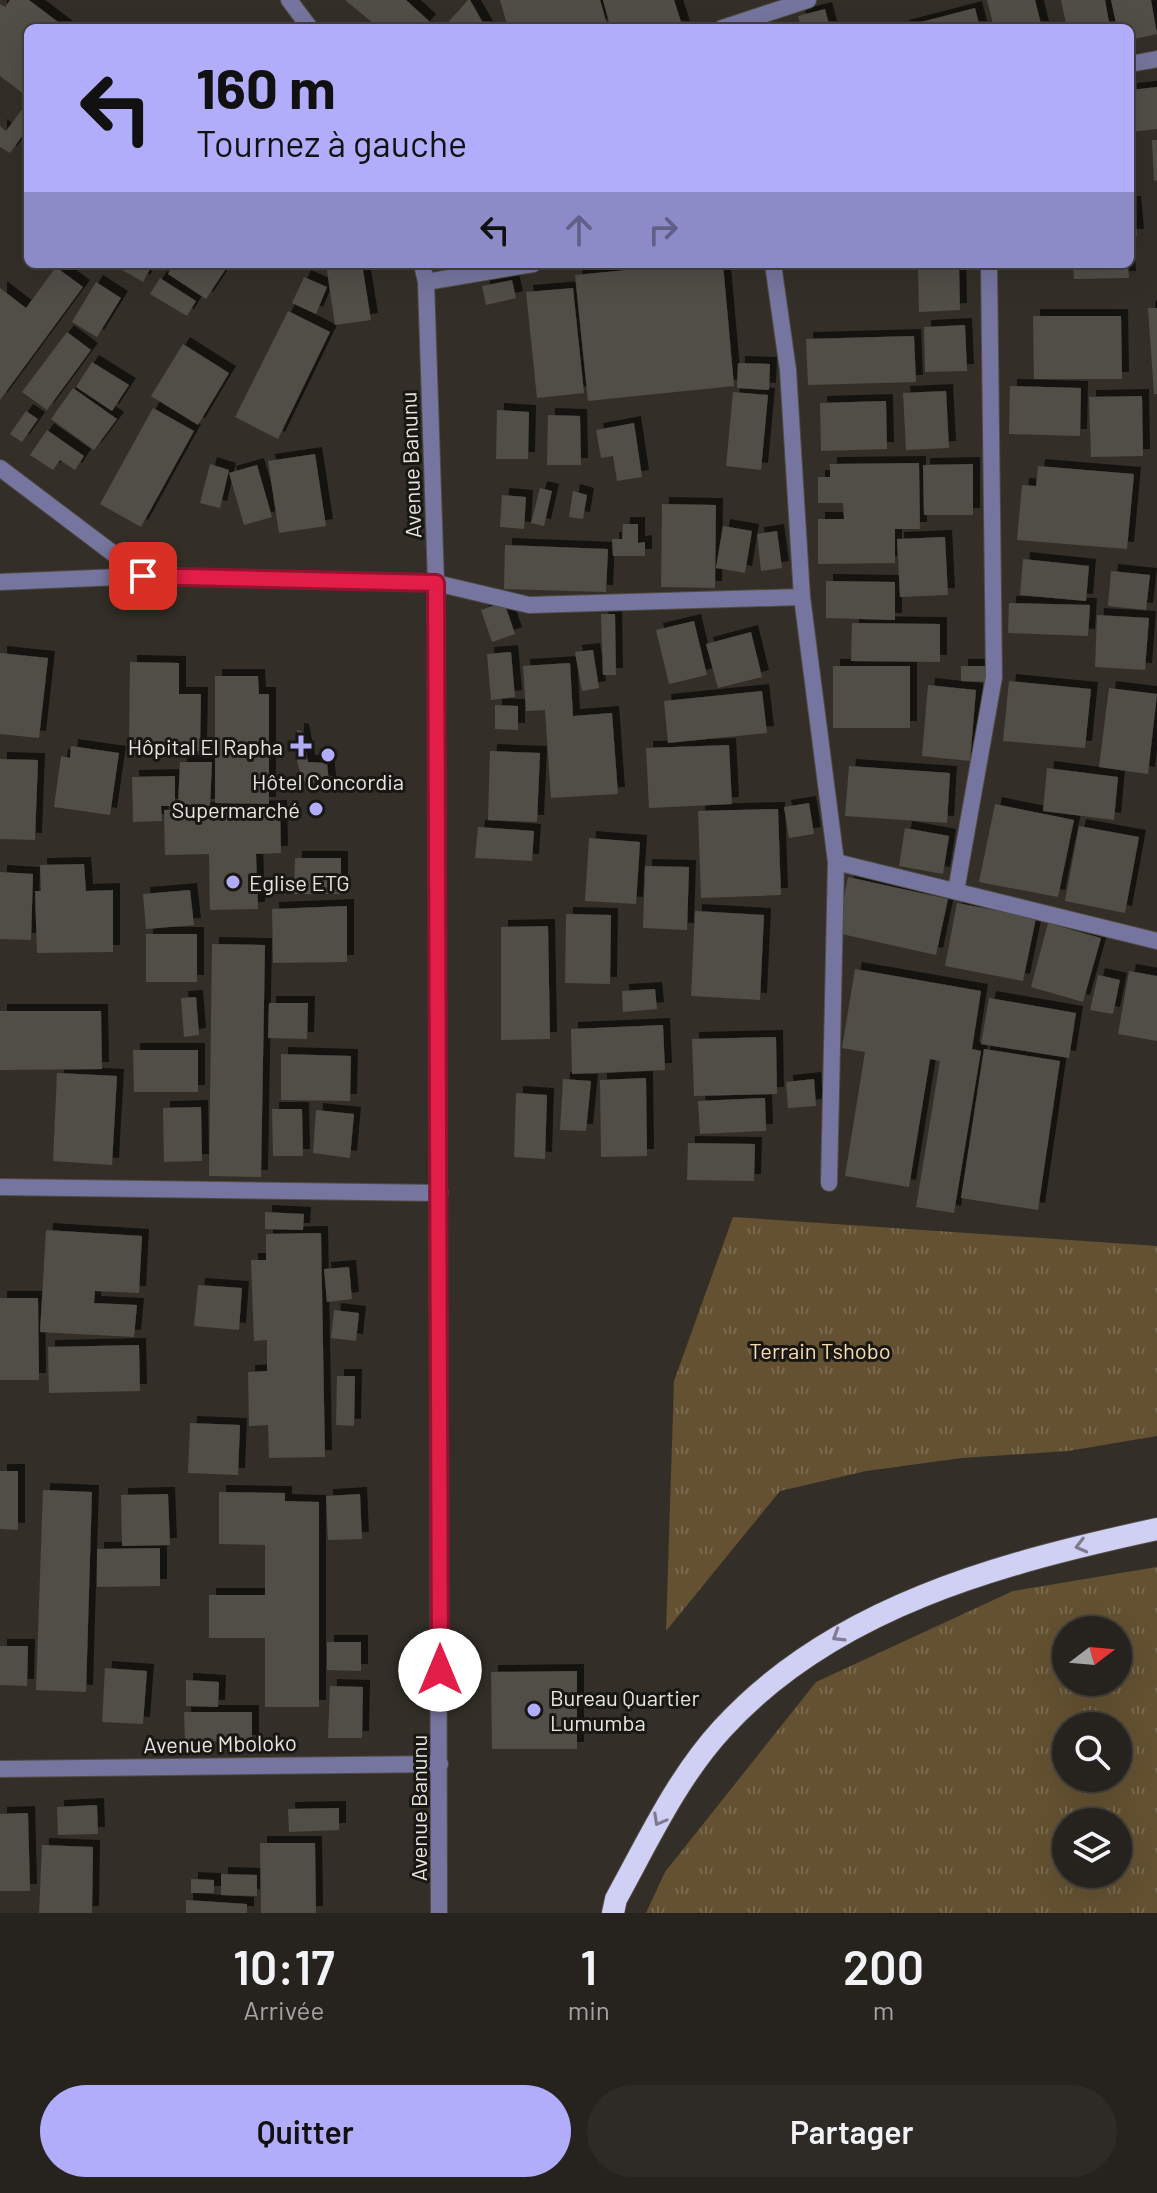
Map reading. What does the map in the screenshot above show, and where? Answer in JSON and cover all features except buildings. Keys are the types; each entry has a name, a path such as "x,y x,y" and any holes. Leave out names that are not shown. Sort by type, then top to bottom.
{"highway":[{"path":"613,1913 616,1899 673,1795 722,1729 793,1664 868,1618 958,1584 1075,1547 1157,1529"}],"street":[{"path":"734,24 808,0"},
{"path":"292,1 307,24"},
{"path":"1134,63 1157,59"},
{"name":"Avenue Banunu","path":"423,268 426,282 436,583 440,1193 439,1913"},
{"path":"426,282 509,268"},
{"path":"774,268 788,370 802,597 836,862 829,1183"},
{"path":"956,891 994,677 989,268"},
{"path":"0,468 143,576"},
{"path":"0,582 143,576 436,583 529,605 802,597"},
{"path":"836,862 1157,941"},
{"path":"0,1187 440,1193"},
{"name":"Avenue Mboloko","path":"0,1769 440,1764"}],"green space":[{"name":"Terrain Tshobo","path":"733,1217 1157,1246 1157,1436 1068,1451 962,1458 866,1471 780,1491 666,1631 674,1381"},
{"path":"1157,1567 1157,1913 646,1913 665,1872 816,1682 1013,1591"}],"place":[{"name":"Hôpital El Rapha","path":"301,746"},
{"name":"Hôtel Concordia","path":"328,755"},
{"name":"Supermarché","path":"316,809"},
{"name":"Eglise ETG","path":"233,882"},
{"name":"Bureau Quartier Lumumba","path":"534,1710"}],"route":[{"path":"143,576 436,583 440,1670"}]}
